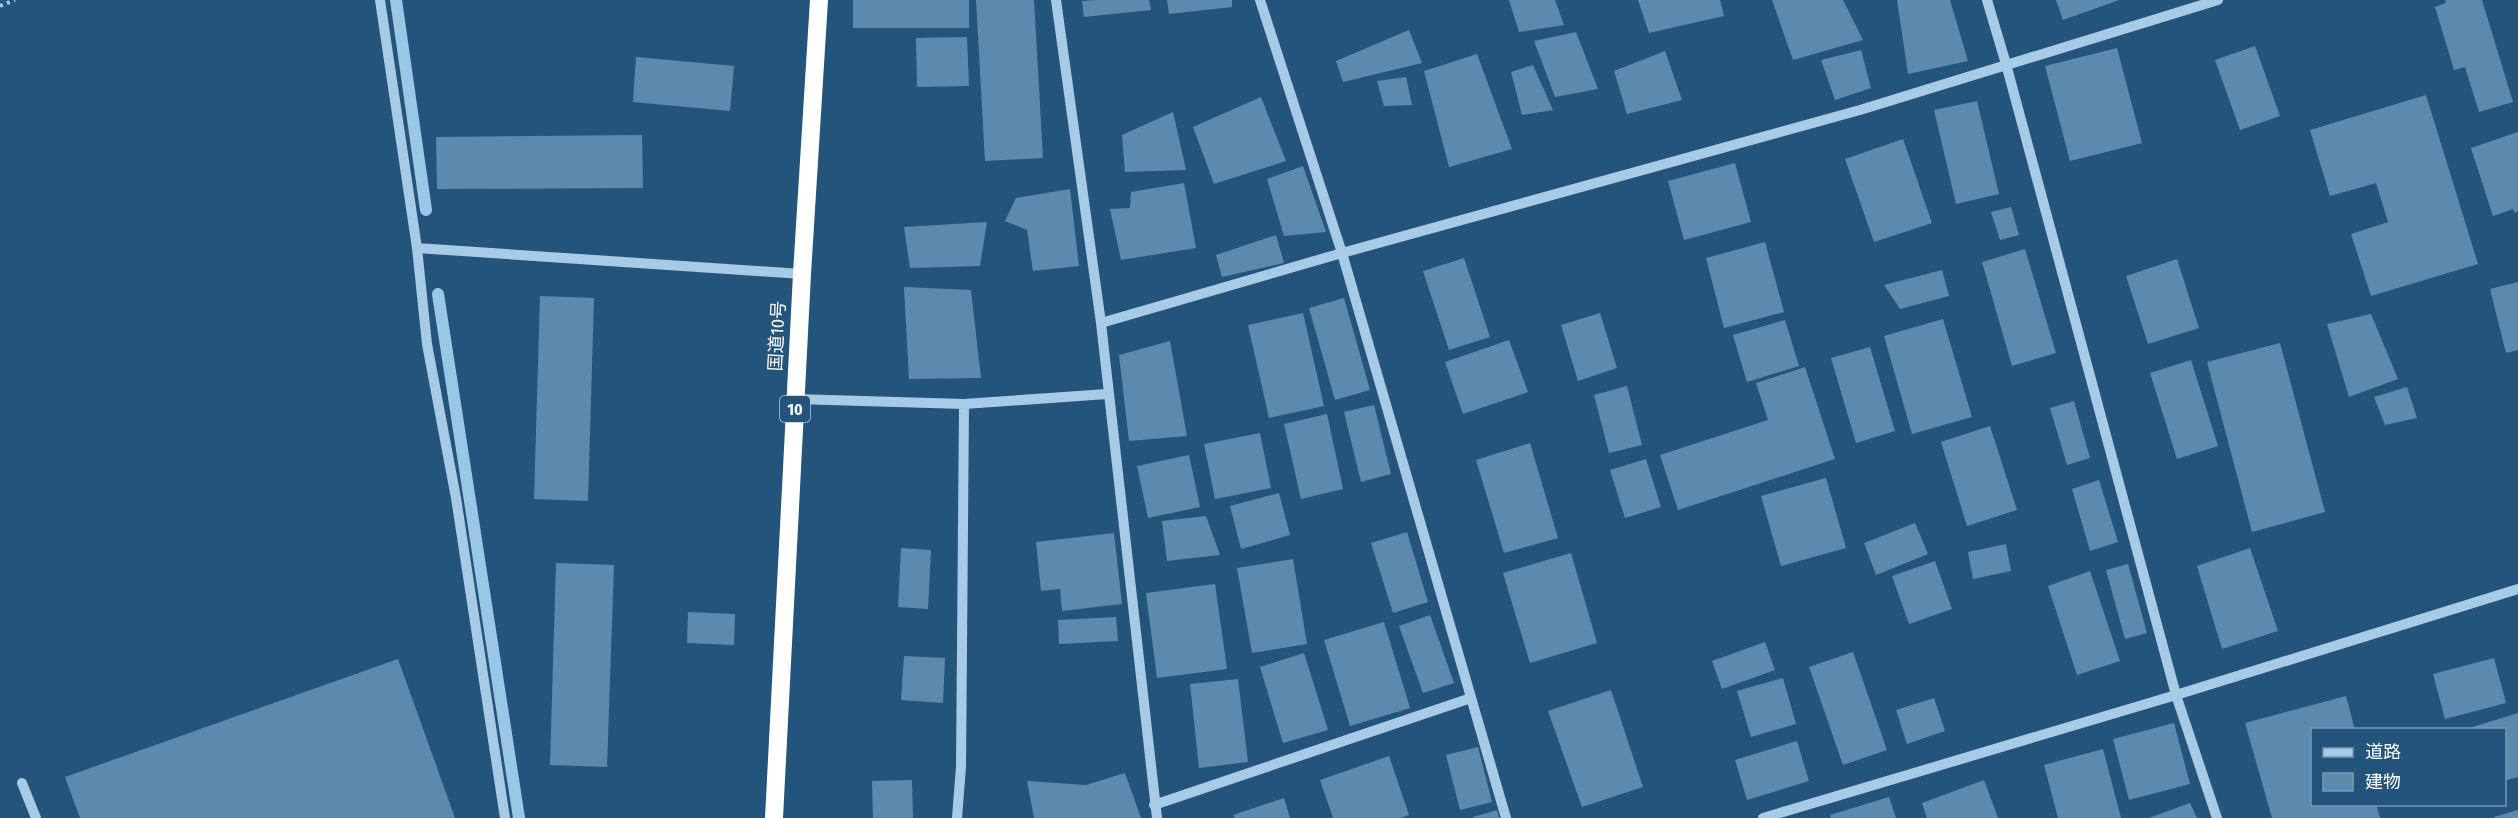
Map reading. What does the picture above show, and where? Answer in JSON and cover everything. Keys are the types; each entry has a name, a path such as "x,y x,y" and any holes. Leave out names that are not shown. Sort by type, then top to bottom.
{"highway":[{"name":"国道10号","path":"774,818 795,399 819,0"}],"street":[{"path":"380,0 417,249 427,344 456,498 505,818"},
{"path":"1056,0 1101,323 1107,394 1157,818"},
{"path":"1260,0 1342,253 1506,818"},
{"path":"1987,0 2176,695 2217,818"},
{"path":"1101,323 1342,253 1860,110 2218,0"},
{"path":"417,249 802,274"},
{"path":"795,399 964,404 1107,394"},
{"path":"957,818 961,767 964,404"},
{"path":"1763,818 2176,695 2518,589"},
{"path":"1154,805 1471,698"},
{"path":"22,783 36,818"}],"path":[{"path":"0,6 15,0"}],"building":[{"path":"853,0 969,0 969,28 853,28"},
{"path":"976,0 1034,0 1043,158 985,161"},
{"path":"1149,0 1151,10 1084,17 1082,1"},
{"path":"1167,0 1232,0 1232,7 1169,14"},
{"path":"1509,0 1555,0 1564,25 1519,32"},
{"path":"1638,0 1720,0 1724,16 1649,33"},
{"path":"1772,0 1843,0 1863,40 1793,60"},
{"path":"1897,0 1950,0 1968,61 1908,74"},
{"path":"2056,0 2119,0 2063,20"},
{"path":"2445,0 2482,0 2513,102 2479,112 2465,67 2454,70 2435,7 2446,3"},
{"path":"1409,30 1422,63 1343,82 1336,61"},
{"path":"1576,32 1598,89 1555,97 1534,41"},
{"path":"967,37 969,86 917,87 916,38"},
{"path":"2255,46 2280,116 2240,130 2215,60"},
{"path":"2117,48 2142,143 2070,161 2045,66"},
{"path":"1861,50 1871,88 1835,100 1821,60"},
{"path":"1665,51 1682,100 1627,114 1614,71"},
{"path":"1477,54 1512,149 1449,167 1424,71"},
{"path":"636,57 734,66 730,111 633,102"},
{"path":"1533,65 1553,110 1522,115 1511,72"},
{"path":"1406,77 1412,105 1384,106 1377,81"},
{"path":"2426,95 2478,264 2371,296 2351,234 2388,222 2376,183 2330,196 2310,130"},
{"path":"1261,97 1286,161 1214,184 1193,127"},
{"path":"1977,101 1999,194 1956,204 1934,110"},
{"path":"1173,112 1186,170 1125,172 1122,135"},
{"path":"2518,132 2518,211 2515,213 2513,209 2493,216 2471,148"},
{"path":"642,135 643,188 437,189 436,137"},
{"path":"1903,139 1932,223 1874,242 1845,159"},
{"path":"1735,163 1751,222 1684,240 1668,181"},
{"path":"1303,166 1326,232 1284,236 1267,179"},
{"path":"1184,183 1196,248 1121,260 1110,209 1130,208 1131,192"},
{"path":"1070,189 1079,266 1033,271 1027,230 1005,221 1016,198"},
{"path":"2011,207 2019,235 2000,240 1991,212"},
{"path":"987,222 980,266 910,268 904,227"},
{"path":"1276,235 1284,263 1222,277 1216,255"},
{"path":"1765,242 1784,312 1724,328 1706,258"},
{"path":"2025,249 2056,353 2012,366 1982,262"},
{"path":"1464,258 1490,337 1449,350 1423,271"},
{"path":"2177,259 2199,328 2148,344 2126,276"},
{"path":"1942,270 1949,296 1900,309 1884,285"},
{"path":"2518,282 2518,350 2506,353 2490,289"},
{"path":"904,287 971,290 981,378 909,379"},
{"path":"540,296 594,298 588,501 534,499"},
{"path":"1344,298 1370,390 1335,400 1309,308"},
{"path":"1303,313 1324,406 1269,418 1248,325"},
{"path":"1600,313 1617,368 1578,381 1561,325"},
{"path":"2371,314 2398,379 2349,397 2327,324"},
{"path":"1943,319 1972,417 1912,434 1884,336"},
{"path":"1785,320 1799,366 1747,382 1733,335"},
{"path":"1509,340 1528,392 1463,414 1445,362"},
{"path":"1170,341 1187,436 1129,441 1119,355"},
{"path":"2280,343 2325,512 2252,532 2207,362"},
{"path":"1870,347 1895,431 1856,443 1831,358"},
{"path":"2191,360 2218,446 2177,459 2150,373"},
{"path":"1805,367 1835,459 1678,510 1660,455 1768,420 1756,383"},
{"path":"1627,386 1642,445 1609,453 1594,395"},
{"path":"2407,387 2417,418 2385,425 2374,397"},
{"path":"2074,401 2090,458 2067,465 2050,408"},
{"path":"1374,405 1391,474 1361,482 1344,412"},
{"path":"1327,414 1343,489 1301,499 1284,424"},
{"path":"1990,426 2017,510 1967,526 1941,442"},
{"path":"1260,433 1271,488 1215,499 1204,444"},
{"path":"1530,443 1558,538 1504,553 1476,460"},
{"path":"1189,455 1200,507 1148,518 1137,466"},
{"path":"1646,459 1661,507 1625,518 1610,470"},
{"path":"1826,478 1846,548 1781,566 1761,496"},
{"path":"2099,480 2118,542 2090,551 2072,489"},
{"path":"1279,493 1290,535 1241,549 1230,506"},
{"path":"1206,516 1220,555 1167,561 1162,521"},
{"path":"1915,523 1928,554 1876,575 1864,543"},
{"path":"1407,532 1428,602 1393,613 1371,543"},
{"path":"1114,533 1122,604 1062,611 1060,589 1041,591 1036,542"},
{"path":"2006,544 2011,571 1973,579 1968,552"},
{"path":"901,548 931,550 928,609 898,607"},
{"path":"2250,548 2278,631 2222,649 2197,566"},
{"path":"1571,553 1597,643 1530,663 1503,573"},
{"path":"1293,559 1307,644 1252,653 1237,568"},
{"path":"1935,561 1952,609 1909,624 1892,576"},
{"path":"556,563 614,565 607,767 550,765"},
{"path":"2128,564 2147,633 2125,639 2106,570"},
{"path":"2090,571 2120,661 2077,675 2048,586"},
{"path":"1215,584 1227,669 1157,678 1146,593"},
{"path":"688,612 735,614 734,645 687,643"},
{"path":"1430,615 1454,683 1423,693 1399,626"},
{"path":"1116,617 1118,641 1059,644 1058,620"},
{"path":"1384,622 1410,708 1350,726 1324,640"},
{"path":"1765,642 1775,670 1722,689 1712,661"},
{"path":"1853,652 1887,750 1843,765 1809,667"},
{"path":"1304,653 1328,730 1283,743 1260,667"},
{"path":"904,656 945,658 943,703 901,700"},
{"path":"2494,658 2506,703 2445,719 2433,674"},
{"path":"398,659 455,818 80,818 65,777"},
{"path":"1783,678 1796,724 1751,737 1737,691"},
{"path":"1238,679 1248,762 1199,768 1190,684"},
{"path":"1611,690 1643,787 1582,807 1548,711"},
{"path":"2346,696 2354,728 2311,728 2311,806 2377,806 2380,818 2272,818 2245,723"},
{"path":"1934,698 1945,731 1907,744 1896,710"},
{"path":"2518,713 2518,777 2506,780 2506,728 2469,728"},
{"path":"2174,723 2190,784 2129,800 2113,739"},
{"path":"1797,741 1809,781 1747,800 1735,760"},
{"path":"1478,747 1492,802 1460,810 1446,755"},
{"path":"2103,749 2121,818 2058,818 2044,765"},
{"path":"1389,756 1409,815 1400,818 1333,818 1320,780"},
{"path":"1125,773 1141,818 1034,818 1027,781 1086,785"},
{"path":"912,780 913,818 873,818 872,781"},
{"path":"1984,780 1998,818 1927,818 1922,803"},
{"path":"1889,797 1896,818 1831,818 1830,815"},
{"path":"1284,798 1290,818 1235,818 1233,815"},
{"path":"2190,803 2197,818 2149,818"},
{"path":"1497,810 1499,818 1473,818 1473,817"},
{"path":"2518,810 2518,818 2494,818 2494,817"}],"waterway":[{"path":"396,0 426,210"},
{"path":"438,294 519,818"}]}
